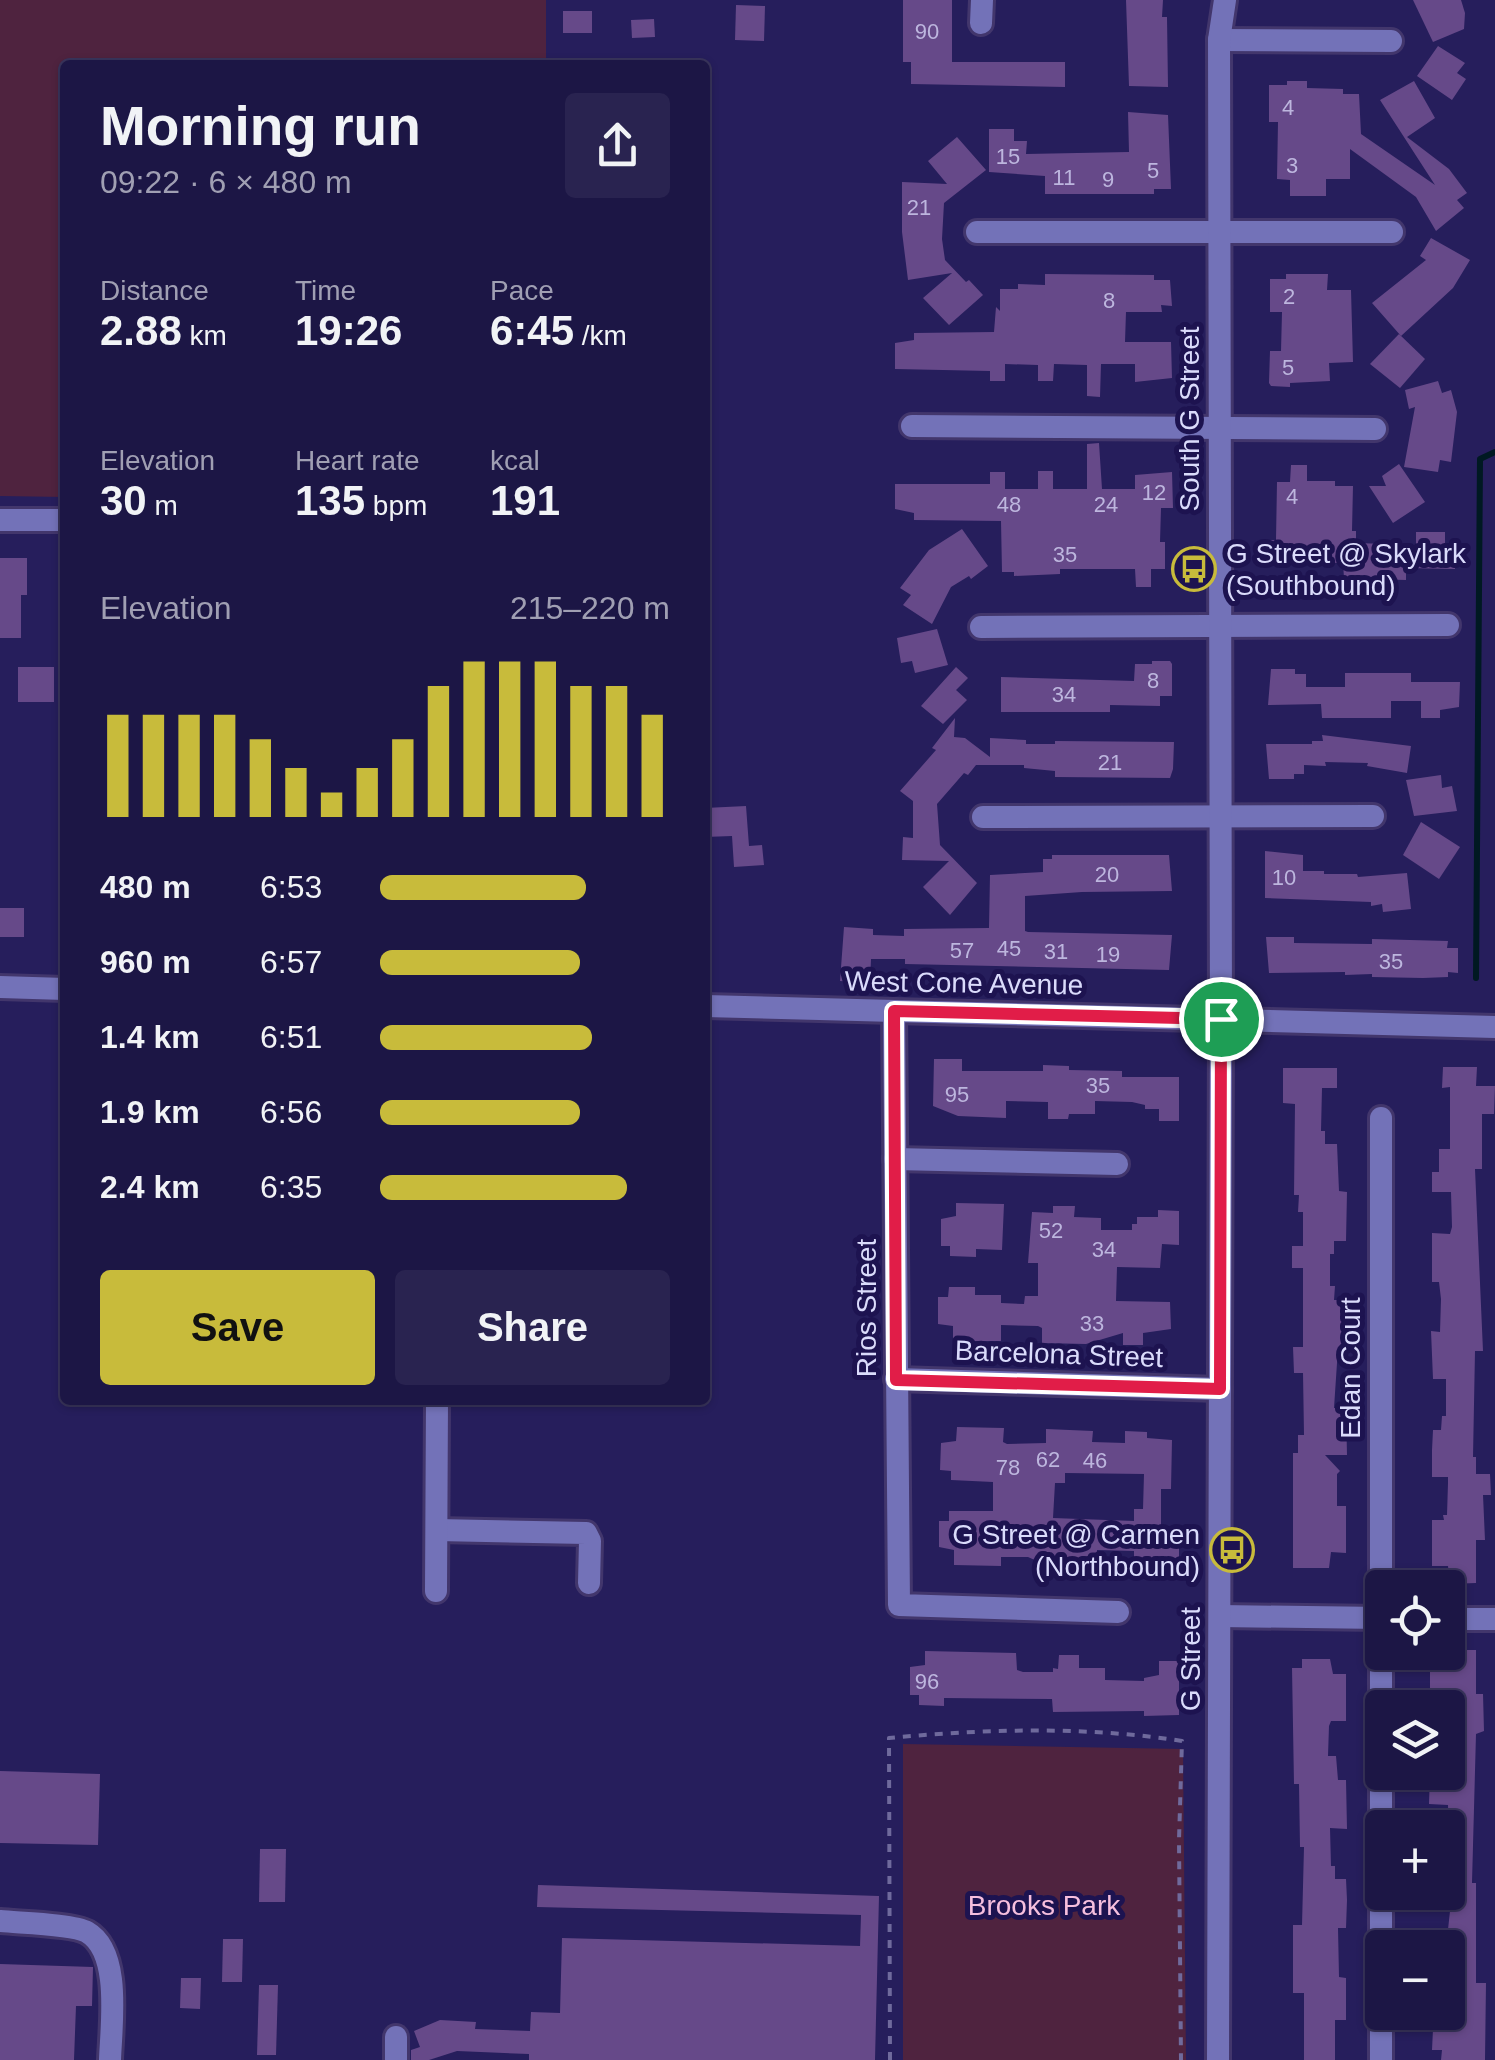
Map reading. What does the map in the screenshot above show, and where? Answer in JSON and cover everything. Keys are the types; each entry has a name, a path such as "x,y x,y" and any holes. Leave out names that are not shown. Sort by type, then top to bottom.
{"street":[{"name":"South G Street","path":"1221,1019 1219,40 1225,0"},
{"path":"1219,40 1391,41"},
{"path":"976,232 1392,232"},
{"path":"912,426 1375,429"},
{"path":"0,520 60,520"},
{"path":"981,628 1448,625"},
{"path":"983,817 1373,816"},
{"path":"0,988 60,989"},
{"name":"West Cone Avenue","path":"710,1006 1495,1027"},
{"name":"Rios Street","path":"894,1011 899,1605 1118,1612"},
{"name":"G Street","path":"1218,2060 1221,1019"},
{"name":"Edan Court","path":"1381,1118 1381,1570"},
{"path":"895,1159 1117,1164"},
{"name":"Barcelona Street","path":"896,1380 1220,1389"},
{"path":"436,1591 437,1405"},
{"path":"436,1530 586,1533 590,1541 589,1583"},
{"path":"1220,1616 1365,1618"},
{"path":"1465,1619 1495,1619"},
{"name":"Edan Court","path":"1380,2060 1381,1670"},
{"path":"0,1921 86,1931 100,1944 111,1970 110,2060"}],"path":[{"path":"890,2060 889,1738 980,1731 1111,1733 1182,1741 1181,2060"}],"green space":[{"path":"0,0 546,0 546,60 60,60 60,497 0,496"},
{"name":"Brooks Park","path":"903,1744 1183,1749 1186,2060 903,2060"}],"building":[{"path":"903,0 952,0 952,62 1065,62 1065,87 911,84 911,62 903,62"},
{"path":"1126,0 1163,0 1162,17 1167,17 1168,87 1129,86"},
{"path":"1413,0 1461,0 1464,29 1433,42"},
{"path":"736,5 765,6 764,41 735,40"},
{"path":"563,11 592,11 592,33 563,33"},
{"path":"654,19 655,37 632,38 631,20"},
{"path":"1438,46 1465,63 1457,73 1466,79 1452,100 1417,76"},
{"path":"1287,81 1307,81 1307,88 1343,89 1343,94 1359,94 1361,134 1435,185 1380,100 1414,81 1435,118 1407,137 1449,169 1467,193 1457,200 1464,208 1436,231 1416,197 1350,149 1350,179 1326,179 1326,196 1290,196 1290,180 1277,179 1278,122 1269,122 1269,85 1287,85"},
{"path":"1128,112 1168,115 1171,189 1154,189 1154,194 1045,194 1045,176 989,172 989,129 1014,129 1014,141 1027,141 1026,154 1129,152"},
{"path":"957,137 986,170 944,203 945,260 983,295 949,325 923,298 952,273 908,280 902,232 902,182 947,184 928,161"},
{"path":"1431,238 1470,260 1453,288 1401,336 1372,303 1426,260 1420,256"},
{"path":"1045,274 1154,275 1154,280 1170,280 1172,306 1161,305 1162,312 1126,312 1125,342 1171,342 1172,378 1135,382 1135,364 1101,364 1100,397 1087,396 1087,365 1054,364 1053,381 1038,381 1038,365 1005,364 1005,381 990,381 990,371 895,369 895,343 914,340 914,333 994,332 996,307 1000,311 1000,289 1018,289 1018,284 1045,285"},
{"path":"1286,274 1328,274 1327,290 1351,290 1353,362 1329,363 1330,381 1290,383 1290,387 1269,383 1270,351 1281,351 1282,312 1270,312 1270,279 1286,279"},
{"path":"1399,334 1425,359 1400,388 1370,364"},
{"path":"1438,381 1442,393 1451,390 1457,412 1451,462 1440,460 1438,472 1404,467 1415,407 1409,409 1405,390"},
{"path":"1099,443 1102,489 1135,489 1135,475 1172,472 1173,508 1161,508 1160,542 1165,542 1165,569 1151,569 1151,587 1136,587 1135,569 1060,569 1060,574 1014,576 1014,572 1002,572 1001,521 914,520 914,513 895,509 895,484 990,484 990,472 1005,472 1005,489 1038,489 1038,471 1053,471 1053,489 1087,489 1087,444"},
{"path":"1399,464 1425,502 1393,523 1369,486 1386,486 1382,476"},
{"path":"1291,465 1307,465 1307,481 1335,481 1335,486 1353,486 1352,531 1356,531 1356,543 1386,544 1386,551 1416,552 1416,532 1445,532 1445,545 1454,545 1455,569 1406,568 1406,580 1368,579 1344,578 1343,563 1268,562 1268,540 1276,540 1277,482 1290,482"},
{"path":"962,529 988,566 951,587 932,624 903,605 911,595 900,588 929,550"},
{"path":"0,558 27,558 27,595 21,595 21,638 0,638"},
{"path":"937,629 948,665 915,673 912,661 901,663 897,638"},
{"path":"1135,664 1172,664 1172,696 1160,696 1160,706 1110,705 1110,712 1001,712 1001,677 1134,681"},
{"path":"18,667 54,667 54,702 18,702"},
{"path":"956,667 968,678 956,690 967,700 943,724 921,706"},
{"path":"1271,669 1295,669 1295,674 1306,674 1306,687 1345,687 1345,673 1411,673 1411,682 1460,682 1459,707 1440,710 1440,718 1421,718 1421,701 1391,701 1391,718 1322,718 1321,704 1268,705"},
{"path":"955,718 954,737 965,738 990,757 990,738 1026,740 1026,744 1174,742 1173,769 1170,778 1055,777 1055,771 1024,765 976,765 937,804 940,845 977,883 950,915 923,887 949,861 902,860 903,837 913,838 913,801 900,791 936,750 932,748"},
{"path":"1322,735 1411,746 1407,773 1367,766 1368,763 1325,762 1326,766 1304,765 1304,774 1294,774 1294,779 1269,779 1266,744 1312,744 1323,741"},
{"path":"1441,775 1442,788 1452,786 1457,811 1414,816 1406,780"},
{"path":"746,806 749,846 762,845 764,865 734,867 732,836 710,837 710,808"},
{"path":"1421,822 1460,847 1439,879 1403,855"},
{"path":"1265,851 1303,855 1303,871 1358,877 1407,873 1411,909 1383,912 1382,904 1371,906 1371,902 1265,898"},
{"path":"1052,855 1169,855 1172,891 1025,896 1025,931 1172,935 1169,970 905,964 905,959 871,959 870,983 840,981 844,927 873,929 873,935 904,936 904,929 989,928 990,875 1043,872 1043,859 1052,859"},
{"path":"0,908 24,908 24,937 0,937"},
{"path":"1266,937 1294,937 1294,943 1448,941 1447,948 1458,948 1458,973 1423,978 1345,972 1269,973"},
{"path":"934,1059 962,1059 962,1071 1043,1071 1043,1065 1069,1066 1069,1070 1122,1071 1122,1077 1179,1077 1179,1121 1159,1121 1159,1109 1145,1109 1145,1105 1095,1101 1095,1114 1069,1114 1068,1119 1048,1119 1048,1102 1006,1101 1006,1118 958,1116 933,1106"},
{"path":"1443,1067 1477,1067 1476,1086 1495,1086 1494,1114 1482,1114 1482,1169 1475,1169 1483,1351 1475,1351 1473,1457 1476,1474 1490,1474 1491,1495 1483,1495 1485,1540 1476,1540 1476,1583 1465,1583 1465,1570 1432,1566 1432,1520 1444,1520 1443,1515 1447,1515 1448,1483 1448,1477 1432,1477 1433,1430 1441,1430 1442,1416 1446,1416 1446,1379 1433,1379 1431,1331 1440,1332 1441,1299 1439,1282 1432,1282 1432,1233 1450,1234 1452,1227 1451,1192 1432,1192 1432,1172 1439,1172 1439,1149 1450,1149 1450,1087 1442,1088"},
{"path":"1283,1068 1337,1068 1337,1088 1322,1088 1321,1131 1325,1131 1325,1144 1337,1144 1339,1191 1347,1192 1346,1241 1334,1241 1330,1286 1335,1286 1334,1300 1346,1300 1346,1348 1338,1348 1334,1408 1346,1408 1347,1455 1325,1455 1340,1471 1337,1506 1346,1506 1346,1553 1331,1552 1329,1568 1293,1568 1293,1453 1298,1453 1298,1435 1304,1435 1303,1373 1294,1373 1293,1347 1303,1347 1303,1268 1292,1268 1292,1246 1303,1246 1303,1212 1298,1212 1299,1195 1294,1195 1295,1104 1283,1103"},
{"path":"956,1203 1004,1204 1002,1250 976,1249 976,1257 950,1256 950,1246 941,1246 941,1219 956,1216"},
{"path":"1053,1206 1075,1206 1074,1217 1101,1218 1101,1230 1132,1230 1137,1217 1158,1217 1158,1210 1179,1211 1179,1245 1162,1244 1160,1268 1117,1267 1116,1301 1170,1302 1171,1329 1143,1333 1143,1345 1123,1345 1123,1333 1086,1344 1042,1343 1042,1328 1038,1326 1001,1325 1001,1341 953,1341 953,1326 938,1324 938,1297 948,1297 949,1287 975,1287 975,1295 1001,1295 1001,1303 1024,1304 1025,1296 1038,1296 1038,1263 1028,1263 1032,1212 1053,1213"},
{"path":"957,1427 1004,1428 1003,1442 1007,1444 1046,1443 1046,1429 1093,1431 1092,1442 1125,1443 1125,1431 1147,1432 1147,1438 1172,1440 1171,1489 1161,1489 1161,1532 1179,1532 1179,1566 1160,1566 1160,1559 1140,1560 1134,1557 1134,1551 1097,1550 1097,1563 1070,1562 1070,1567 1048,1566 1028,1557 1001,1557 1001,1566 954,1565 954,1550 939,1547 939,1521 949,1521 949,1511 993,1511 993,1482 951,1480 951,1471 940,1470 941,1443 956,1441","holes":["1065,1473 1144,1474 1143,1509 1134,1509 1134,1521 1053,1518 1055,1483 1065,1483"]},
{"path":"1465,1650 1476,1650 1476,1694 1483,1694 1484,1731 1476,1734 1472,1883 1476,1883 1476,1983 1486,1983 1485,2060 1441,2060 1442,2050 1432,2050 1433,2030 1465,2030 1465,1930 1448,1930 1450,1910 1465,1910 1465,1810 1429,1804 1429,1790 1465,1790 1465,1690 1430,1690 1430,1670 1465,1670"},
{"path":"925,1651 1016,1653 1017,1670 1023,1672 1053,1672 1053,1668 1058,1669 1059,1655 1079,1655 1079,1668 1105,1668 1105,1680 1144,1681 1159,1675 1159,1661 1179,1661 1179,1715 1144,1716 1144,1711 1053,1712 1052,1699 944,1698 944,1706 919,1705 919,1695 910,1695 910,1667 925,1665"},
{"path":"1302,1659 1330,1659 1333,1674 1346,1674 1346,1721 1331,1721 1328,1756 1336,1756 1338,1780 1346,1780 1347,1829 1330,1828 1331,1866 1335,1866 1335,1879 1346,1879 1347,1900 1346,1928 1338,1928 1339,1977 1346,1978 1346,2020 1335,2020 1335,2060 1304,2060 1304,1993 1293,1993 1293,1925 1302,1925 1304,1847 1300,1847 1299,1784 1294,1784 1292,1668 1302,1668"},
{"path":"0,1771 100,1774 98,1845 0,1843"},
{"path":"260,1849 286,1849 285,1902 259,1902"},
{"path":"538,1885 879,1896 875,2060 529,2060 529,2054 457,2051 429,2060 411,2060 411,2050 420,2047 414,2031 440,2020 476,2022 475,2029 530,2031 531,2012 560,2013 562,1938 860,1946 861,1915 537,1907"},
{"path":"223,1939 243,1939 242,1982 222,1982"},
{"path":"0,1964 93,1967 92,2006 76,2006 74,2060 0,2060"},
{"path":"181,1978 201,1978 200,2009 180,2008"},
{"path":"259,1985 278,1985 276,2055 257,2055"}],"waterway":[{"path":"1476,978 1480,459 1495,452"}],"place":[{"name":"G Street @ Skylark (Southbound)","path":"1194,569"},
{"name":"G Street @ Carmen (Northbound)","path":"1232,1550"}],"route":[{"path":"894,1011 1221,1019 1220,1389 896,1380 894,1011"}]}
